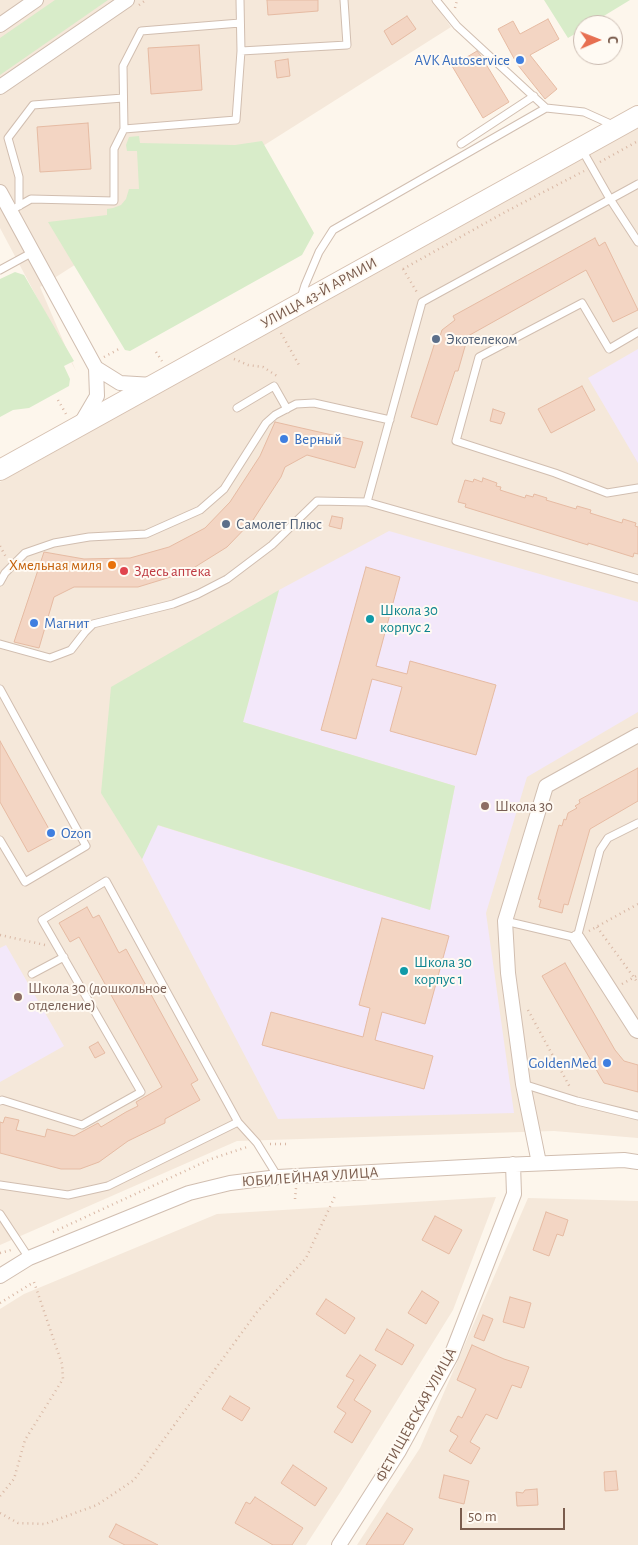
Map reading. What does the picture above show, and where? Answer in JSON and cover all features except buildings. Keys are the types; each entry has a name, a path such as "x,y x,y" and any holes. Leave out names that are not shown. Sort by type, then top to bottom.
{"main road":[{"name":"УЛИЦА 43-Й АРМИИ","path":"0,470 299,304 581,151 638,116"}],"street":[{"path":"0,25 36,0"},
{"path":"0,87 127,0"},
{"path":"0,192 14,208 33,252 96,368 97,396 80,425"},
{"path":"96,368 120,383 153,385"},
{"path":"540,1163 523,1084 508,973 505,921 546,786 638,735"},
{"path":"577,938 638,1031"},
{"name":"ЮБИЛЕЙНАЯ УЛИЦА","path":"0,1276 25,1252 188,1193 230,1183 278,1177 514,1164 624,1160 638,1162"},
{"name":"ФЕТИЩЕВСКАЯ УЛИЦА","path":"339,1545 399,1451 451,1356 514,1194 514,1164"}],"lane":[{"path":"124,129 236,120 241,51 240,0"},
{"path":"241,51 347,45 344,0"},
{"path":"436,0 457,26 546,108"},
{"path":"14,208 31,199 114,201 114,149 124,129 123,66 141,31 240,23"},
{"path":"461,144 534,96"},
{"path":"14,208 19,177 8,138 33,105 123,98"},
{"path":"299,304 319,252 333,230 546,108 584,112 618,127"},
{"path":"581,151 638,242"},
{"path":"368,502 422,302 638,184"},
{"path":"0,270 33,252"},
{"path":"638,332 610,349 582,303 479,357 456,441 555,473 607,493 638,488"},
{"path":"237,408 274,386 287,409"},
{"path":"0,582 5,573 25,553 54,544 89,537 146,534 200,510 224,490 266,424 275,415 296,404 314,404 390,420"},
{"path":"0,644 50,658 71,650 84,632 94,624 173,604 198,594 227,579 272,545 317,501 368,502 638,579"},
{"path":"0,689 86,846 25,882 0,840"},
{"path":"505,921 577,938 600,850 608,838 638,823"},
{"path":"0,1101 2,1100 82,1125 140,1092 42,920 106,881 238,1122 257,1143 278,1177"},
{"path":"32,974 64,957"},
{"path":"523,1084 578,1101 638,1116"},
{"path":"0,1185 68,1195 108,1186 238,1122"},
{"path":"0,1214 25,1252"}],"path":[{"path":"422,302 403,269 638,141"},
{"path":"277,327 298,365"},
{"path":"233,358 248,365 263,368 279,378"},
{"path":"577,938 638,904"},
{"path":"596,927 638,983"},
{"path":"0,935 58,948"},
{"path":"610,990 638,975"},
{"path":"526,1007 578,1101"},
{"path":"49,1234 211,1159 257,1143 286,1144"},
{"path":"0,1513 18,1523 45,1524 96,1505 134,1480 257,1312 306,1258 336,1194"},
{"path":"0,1253 25,1252"},
{"path":"0,1303 34,1282 62,1364 63,1379 25,1440 14,1479 0,1496"}],"shaded area":[{"path":"0,0 432,0 451,27 40,287 76,371 0,228"},
{"path":"638,127 638,1138 554,1131 237,1141 0,1245 0,482"},
{"path":"638,349 638,463 588,378"},
{"name":"Школа 30","path":"389,531 638,602 638,712 527,777 486,913 514,1113 278,1119 142,859 157,825 430,910 455,786 243,722 279,590"},
{"name":"Школа 30 (дошкольное отделение)","path":"6,945 64,1046 0,1082 0,948"},
{"path":"496,1197 453,1310 306,1545 0,1545 0,1309 24,1294 217,1214"},
{"path":"528,1198 638,1201 638,1545 357,1545 420,1448"}],"green space":[{"path":"55,0 108,0 0,75 0,38"},
{"path":"544,0 630,0 605,15 573,15 573,35 568,38"},
{"path":"139,136 140,143 235,145 262,141 314,233 302,255 130,351 125,350 48,222 107,215 107,209 121,205 126,199 129,189 139,189 137,151 127,151 126,145 129,137"},
{"path":"15,272 24,275 74,361 64,366 70,379 69,386 29,408 13,410 0,417 0,279"},
{"path":"279,590 243,722 455,786 430,910 158,825 142,859 101,793 111,687"}],"place":[{"name":"AVK Autoservice","path":"520,60"},
{"name":"Экотелеком","path":"436,339"},
{"name":"Верный","path":"284,439"},
{"name":"Самолет Плюс","path":"226,524"},
{"name":"Хмельная миля","path":"112,565"},
{"name":"Здесь аптека","path":"124,571"},
{"name":"Школа 30 корпус 2","path":"370,619"},
{"name":"Магнит","path":"34,623"},
{"name":"Школа 30","path":"485,806"},
{"name":"Ozon","path":"51,833"},
{"name":"Школа 30 корпус 1","path":"404,971"},
{"name":"Школа 30 (дошкольное отделение)","path":"18,997"},
{"name":"GoldenMed","path":"607,1063"}]}
